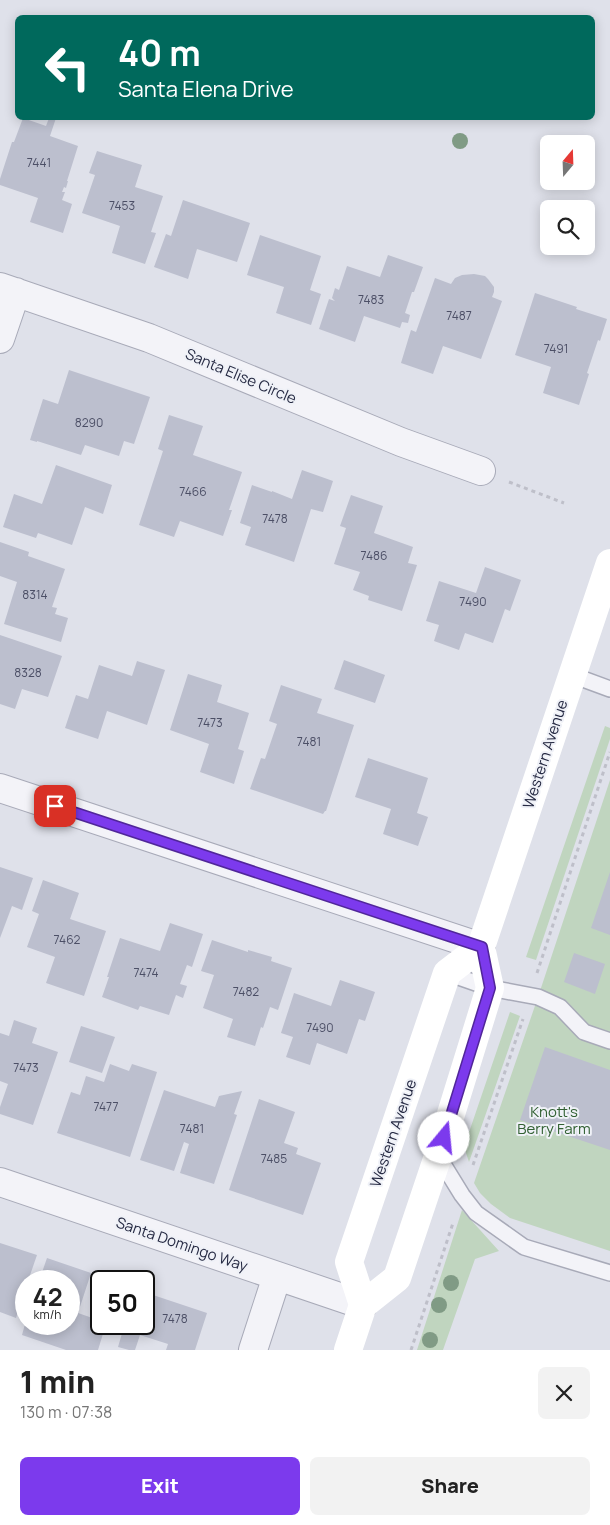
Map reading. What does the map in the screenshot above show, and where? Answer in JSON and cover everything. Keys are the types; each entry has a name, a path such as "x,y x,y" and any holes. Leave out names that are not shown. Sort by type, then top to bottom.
{"main road":[{"name":"Western Avenue","path":"447,973 349,1262 363,1305 398,1278 490,988 482,947 610,562"},
{"path":"447,973 482,947"},
{"path":"348,1350 363,1305"}],"street":[{"path":"0,339 8,290"},
{"name":"Santa Elise Circle","path":"8,290 149,338 401,442 481,471"},
{"path":"0,788 482,947"},
{"name":"Santa Domingo Way","path":"0,1182 363,1305"},
{"path":"253,1350 277,1276"}],"lane":[{"path":"572,675 610,689"},
{"path":"447,973 490,988 532,995 560,1007 584,1032 610,1041"},
{"path":"438,1156 462,1195 476,1213 524,1247 609,1273"}],"path":[{"path":"481,471 564,503"},
{"path":"411,1350 462,1195 532,995 540,962 610,752"}],"green space":[{"path":"605,726 610,728 610,739 536,960 526,957"},
{"name":"Knott's Berry Farm","path":"610,780 610,1251 510,1218 491,1204 480,1193 474,1183"},
{"path":"510,1012 520,1016 469,1162 464,1147"},
{"path":"462,1210 499,1251 475,1259 443,1350 417,1350"}],"building":[{"path":"22,120 29,120 46,126 48,120 55,120 50,136 78,146 66,188 64,187 62,192 65,192 62,200 72,204 63,233 30,222 38,198 0,185 0,179 12,142 14,142"},
{"path":"97,151 142,165 135,187 163,196 151,232 156,233 145,264 112,253 120,226 82,213 95,175 89,173"},
{"path":"183,200 250,223 237,262 197,249 188,279 154,267 166,234 171,236"},
{"path":"260,235 321,256 310,290 321,294 311,325 276,313 284,287 247,275"},
{"path":"388,255 423,267 405,313 410,315 408,323 402,322 400,328 364,316 355,342 319,329 329,299 335,301 332,298 335,288 339,290 347,266 380,277"},
{"path":"474,274 485,276 494,287 492,297 502,301 481,359 443,346 433,374 401,363 411,330 416,332 435,278 451,284 455,278"},
{"path":"535,293 607,319 587,373 589,374 579,405 543,393 551,367 515,355"},
{"path":"69,370 150,397 134,444 124,441 119,456 85,445 81,455 30,440 43,399 58,404"},
{"path":"169,415 203,426 193,455 242,472 229,510 232,510 223,536 180,521 174,537 139,525 163,451 158,449"},
{"path":"56,465 112,485 103,514 85,507 72,545 38,533 36,538 3,527 14,494 42,504"},
{"path":"302,470 333,481 323,512 311,509 294,562 245,545 251,527 240,523 252,485 292,499"},
{"path":"351,495 383,506 374,533 413,547 408,563 417,565 402,611 368,600 369,596 353,590 360,572 334,564 346,528 340,526"},
{"path":"0,542 29,552 28,556 65,569 52,607 57,608 55,614 68,618 61,642 4,624 17,582 0,576"},
{"path":"485,567 521,580 510,611 505,609 493,643 465,633 459,650 434,641 439,625 426,621 439,581 476,593"},
{"path":"0,635 62,656 48,697 22,689 15,709 0,704"},
{"path":"344,660 385,675 375,703 334,689"},
{"path":"137,661 165,670 147,725 107,711 98,739 65,728 76,695 88,699 99,665 132,676"},
{"path":"188,674 222,685 217,702 249,713 238,749 244,751 234,784 200,772 209,744 170,730"},
{"path":"281,685 322,699 317,713 354,725 326,811 323,814 250,789 261,758 265,759 277,724 269,721"},
{"path":"368,758 428,778 417,813 428,817 418,846 383,834 391,809 355,797"},
{"path":"0,867 33,878 22,910 12,906 0,938"},
{"path":"610,872 610,935 591,928"},
{"path":"43,880 79,893 70,919 106,931 84,996 46,983 55,957 27,947 39,914 32,911"},
{"path":"170,923 203,934 192,967 187,965 180,984 187,986 183,998 176,995 169,1015 140,1006 138,1010 102,997 120,938 160,951"},
{"path":"212,940 248,952 248,950 272,957 271,961 292,968 278,1010 270,1007 255,1046 227,1037 233,1019 203,1008 214,975 201,971"},
{"path":"574,953 605,964 595,994 564,982"},
{"path":"340,980 375,992 365,1021 359,1019 347,1054 317,1043 310,1065 286,1057 293,1037 281,1033 294,993 331,1006"},
{"path":"14,1020 37,1028 32,1043 58,1052 33,1125 0,1114 0,1107 8,1084 0,1081 0,1033 9,1036"},
{"path":"81,1026 115,1037 102,1073 69,1062"},
{"path":"545,1047 610,1070 610,1150 520,1120"},
{"path":"110,1064 129,1071 132,1064 157,1072 130,1157 57,1133 71,1092 80,1095 86,1076 104,1082"},
{"path":"164,1090 215,1107 219,1096 242,1091 234,1114 237,1115 214,1184 180,1173 189,1144 184,1142 174,1171 140,1160"},
{"path":"259,1099 295,1112 284,1143 298,1148 296,1154 321,1163 303,1215 229,1190"},
{"path":"0,1243 37,1255 32,1270 15,1270 15,1318 0,1312"},
{"path":"47,1258 90,1273 80,1307 80,1270 43,1270"},
{"path":"155,1296 207,1313 195,1350 166,1350 168,1344 140,1335 155,1335"},
{"path":"80,1314 90,1317 90,1335 103,1335 98,1350 66,1350 22,1335 80,1335"},
{"path":"122,1335 140,1335 135,1350 118,1347"}],"route":[{"path":"55,806 482,947 490,988 444,1138"}]}
